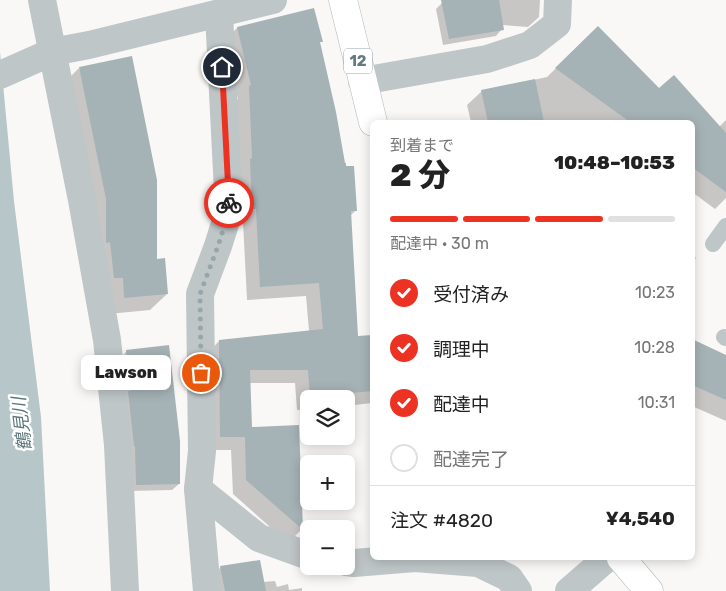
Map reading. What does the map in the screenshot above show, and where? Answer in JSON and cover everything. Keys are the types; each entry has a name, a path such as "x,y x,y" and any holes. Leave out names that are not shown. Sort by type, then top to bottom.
{"main road":[{"name":"12","path":"343,0 372,120"},
{"path":"623,560 649,591"}],"street":[{"path":"42,0 45,55 86,218 107,340 118,445 125,591"},
{"path":"0,75 45,55 273,0"},
{"path":"362,81 487,59 530,45 557,24 558,0"},
{"path":"207,591 198,489 202,452 200,294 229,211 219,14"},
{"path":"198,489 259,538 300,553"},
{"path":"355,563 391,560"},
{"path":"440,560 478,563 509,578 518,591"},
{"path":"569,591 605,560"}],"lane":[{"path":"713,244 726,226"}],"water":[{"name":"鶴見川","path":"0,52 14,201 41,417 50,591 0,591"}],"building":[{"path":"441,0 499,0 504,30 449,39"},
{"path":"314,8 323,42 320,42 336,112 345,163 346,166 354,166 357,211 351,211 358,336 370,335 370,391 355,393 355,390 309,390 308,370 250,370 252,427 299,425 300,510 302,510 303,520 300,520 300,527 246,480 245,437 220,437 219,340 323,329 319,283 260,287 256,209 252,209 249,86 251,85 237,27"},
{"path":"598,26 659,88 674,75 726,133 726,192 695,169 695,120 627,120 555,68"},
{"path":"132,56 157,180 157,259 165,258 168,294 124,298 123,278 114,278 110,242 106,243 106,199 79,67"},
{"path":"535,79 544,120 488,120 481,90"},
{"path":"695,340 726,355 726,400 695,386"},
{"path":"169,345 180,441 180,484 136,485 135,446 128,391 130,391 126,350"},
{"path":"260,560 266,591 225,591 220,566"}],"way so far":[{"path":"201,373 200,294 218,246 229,211 229,203"}],"place":[{"name":"Lawson","path":"201,373"}],"route":[{"path":"222,67 229,203"}]}
